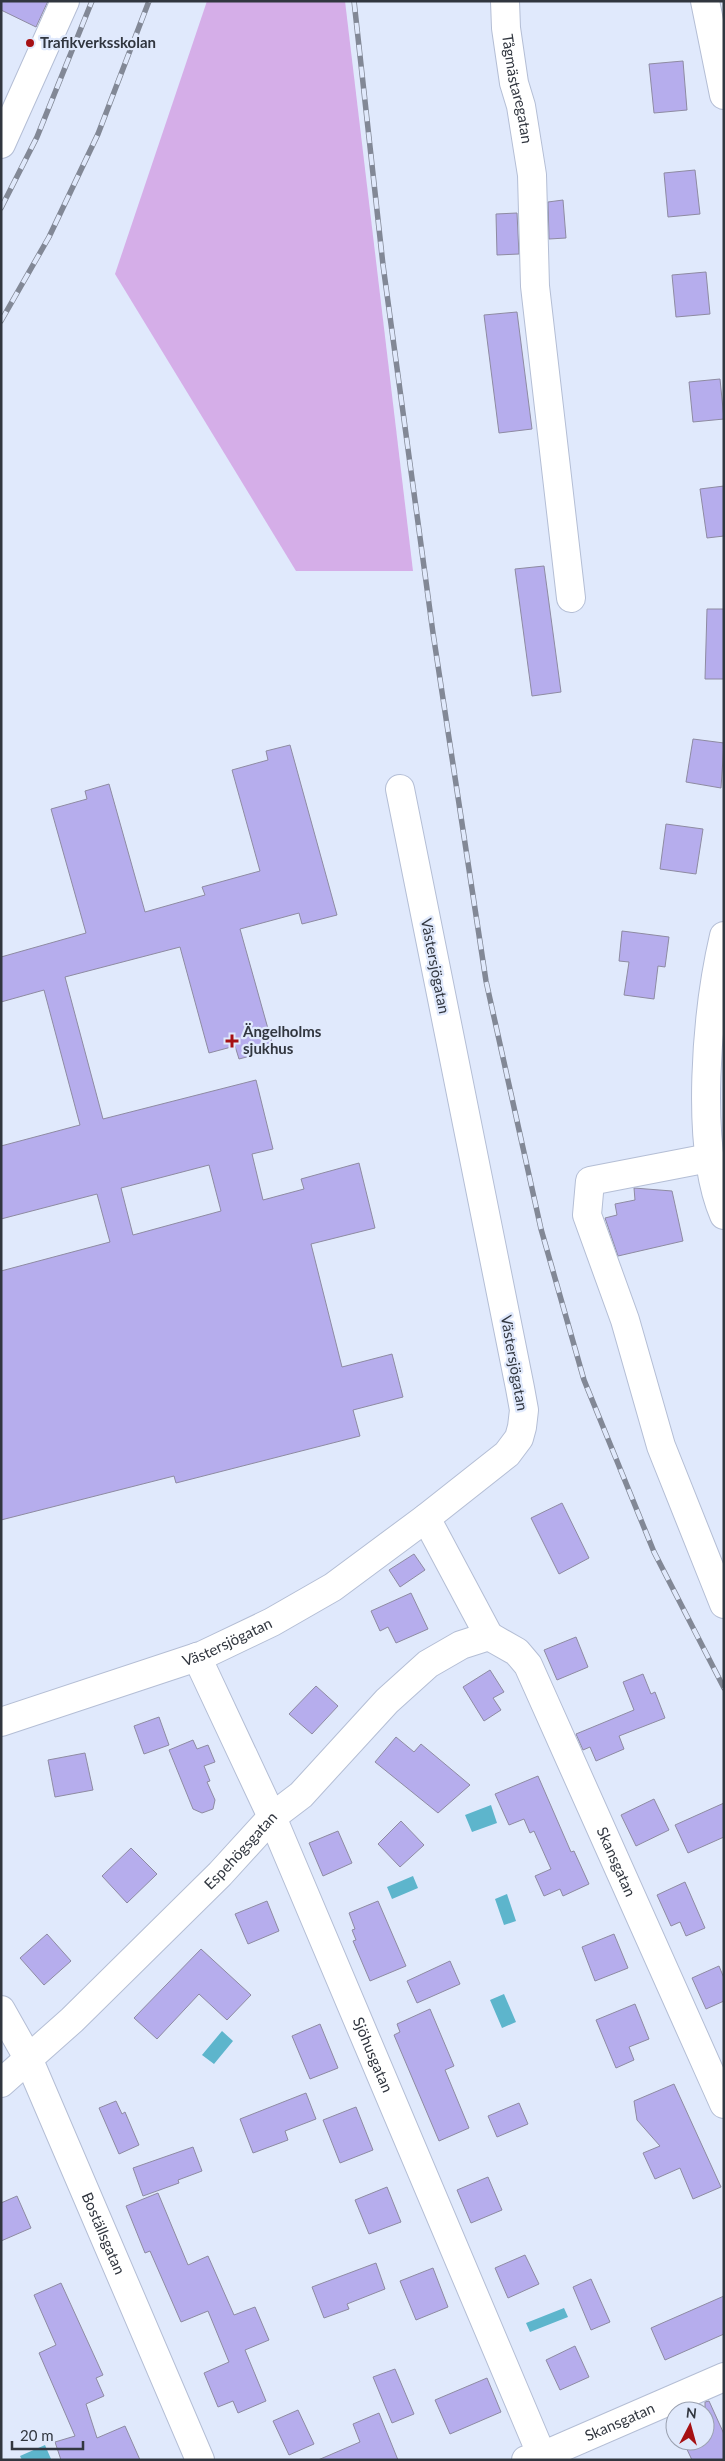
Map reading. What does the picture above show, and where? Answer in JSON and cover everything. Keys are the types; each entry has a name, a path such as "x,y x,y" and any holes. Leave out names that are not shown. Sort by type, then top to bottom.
{"street":[{"path":"1,144 65,1"},
{"name":"Tågmästaregatan","path":"505,1 506,28 514,83 521,106 532,175 535,286 571,598"},
{"path":"706,1 724,95"},
{"name":"Västersjögatan","path":"1,1722 197,1657 272,1622 333,1587 426,1518 507,1454 519,1438 524,1410 400,789"},
{"path":"724,936 708,1034 709,1158 712,1180 724,1215"},
{"path":"709,1158 590,1181 587,1216 625,1320 661,1446 724,1604"},
{"path":"426,1518 489,1636"},
{"name":"Espehögsgatan","path":"1,2083 79,2013 220,1874 272,1817 301,1795 387,1701 428,1664 461,1645 489,1636"},
{"name":"Skansgatan","path":"489,1636 517,1652 528,1665 724,2104"},
{"name":"Sjöhusgatan","path":"197,1657 272,1817 537,2459"},
{"name":"Boställsgatan","path":"1,2010 28,2058 200,2460"},
{"name":"Skansgatan","path":"537,2459 724,2377"}],"shaded area":[{"path":"207,1 345,1 413,571 296,571 115,274"}],"water":[{"path":"491,1805 497,1823 472,1832 465,1815"},
{"path":"413,1876 418,1888 392,1899 387,1887"},
{"path":"507,1894 516,1921 504,1925 495,1899"},
{"path":"504,1994 516,2022 502,2028 490,2000"},
{"path":"222,2031 233,2041 214,2064 202,2055"},
{"path":"564,2308 568,2317 530,2332 526,2323"},
{"path":"45,2445 51,2459 22,2460 20,2456"}],"building":[{"path":"1,1 48,1 36,27 1,10"},
{"path":"683,61 687,110 654,113 649,64"},
{"path":"695,170 700,214 668,217 664,173"},
{"path":"563,200 566,238 549,239 548,202"},
{"path":"517,213 519,254 497,255 496,214"},
{"path":"706,272 710,314 676,317 672,275"},
{"path":"517,312 532,429 499,433 484,315"},
{"path":"720,379 724,419 693,422 689,382"},
{"path":"724,486 724,536 707,538 700,489"},
{"path":"544,566 561,692 532,696 515,569"},
{"path":"707,609 724,609 724,679 705,679"},
{"path":"693,739 724,743 721,788 686,782"},
{"path":"290,745 337,915 302,924 299,913 240,929 274,1050 239,1059 235,1046 209,1053 180,947 65,977 103,1119 256,1080 273,1149 252,1154 263,1200 304,1189 301,1179 359,1163 375,1228 311,1244 342,1367 392,1354 403,1397 353,1410 360,1436 176,1483 174,1476 1,1520 1,1271 110,1242 97,1194 1,1219 1,1146 80,1125 44,990 1,1002 1,957 86,933 51,809 87,799 85,791 109,784 145,912 205,895 202,887 260,871 232,770 268,760 266,751","holes":["209,1165 221,1211 133,1235 121,1188"]},
{"path":"666,824 703,829 696,874 660,869"},
{"path":"622,931 669,937 665,967 658,966 654,999 624,995 629,962 619,961"},
{"path":"634,1188 672,1191 683,1241 618,1256 605,1218 617,1215 615,1204 635,1200"},
{"path":"562,1503 589,1558 559,1574 531,1518"},
{"path":"414,1554 425,1570 400,1587 389,1570"},
{"path":"411,1593 428,1629 396,1643 388,1627 380,1631 371,1611"},
{"path":"576,1637 588,1667 557,1680 544,1650"},
{"path":"490,1670 504,1692 493,1698 501,1710 484,1721 463,1687"},
{"path":"643,1674 651,1694 655,1692 665,1718 619,1736 624,1749 596,1761 590,1747 583,1750 576,1734 634,1710 623,1682"},
{"path":"316,1686 338,1706 312,1734 289,1714"},
{"path":"159,1717 169,1745 144,1754 134,1726"},
{"path":"396,1737 414,1752 421,1744 470,1785 438,1813 375,1762"},
{"path":"193,1740 197,1749 208,1745 215,1762 204,1766 210,1781 207,1782 215,1800 213,1809 202,1813 193,1809 169,1750"},
{"path":"85,1753 93,1790 55,1797 48,1760"},
{"path":"538,1776 571,1852 574,1851 589,1884 563,1896 560,1889 544,1896 535,1876 551,1869 534,1831 530,1833 524,1819 509,1825 495,1794"},
{"path":"654,1799 669,1830 636,1846 621,1815"},
{"path":"724,1803 724,1837 688,1853 675,1825"},
{"path":"401,1821 424,1845 400,1867 378,1844"},
{"path":"338,1831 352,1863 323,1876 309,1843"},
{"path":"131,1848 157,1874 127,1903 102,1876"},
{"path":"685,1882 705,1928 686,1936 680,1922 671,1926 657,1895"},
{"path":"267,1901 279,1931 248,1944 235,1914"},
{"path":"378,1901 406,1966 370,1981 353,1941 356,1940 352,1930 355,1929 349,1913"},
{"path":"47,1934 71,1961 44,1985 20,1958"},
{"path":"614,1934 628,1968 595,1981 582,1947"},
{"path":"201,1949 251,1995 227,2020 199,1994 157,2039 134,2018"},
{"path":"450,1961 460,1984 417,2003 407,1981"},
{"path":"719,1966 724,1978 724,2001 706,2009 692,1978"},
{"path":"635,2004 649,2039 629,2047 634,2060 616,2068 596,2020"},
{"path":"430,2009 454,2066 445,2070 469,2128 439,2141 394,2035 400,2032 397,2024"},
{"path":"320,2024 338,2068 310,2079 292,2036"},
{"path":"674,2084 721,2187 693,2199 680,2168 655,2179 643,2153 660,2146 637,2120 634,2101"},
{"path":"306,2093 316,2119 285,2131 288,2140 253,2153 240,2119"},
{"path":"116,2101 122,2114 125,2112 139,2145 119,2154 99,2108"},
{"path":"519,2103 528,2124 497,2137 488,2116"},
{"path":"356,2107 373,2150 340,2163 323,2120"},
{"path":"193,2147 202,2171 178,2180 179,2183 143,2196 133,2168"},
{"path":"488,2177 502,2210 471,2223 457,2190"},
{"path":"387,2187 401,2222 369,2234 355,2200"},
{"path":"158,2193 188,2265 208,2256 234,2315 255,2307 269,2340 245,2350 266,2401 238,2413 233,2401 218,2407 204,2373 229,2362 208,2311 181,2322 150,2251 145,2253 126,2206"},
{"path":"17,2196 31,2228 1,2241 1,2203"},
{"path":"525,2255 539,2284 508,2298 495,2268"},
{"path":"376,2263 385,2289 347,2304 349,2309 324,2318 312,2287"},
{"path":"433,2268 448,2307 416,2320 400,2281"},
{"path":"591,2279 610,2322 591,2330 573,2287"},
{"path":"61,2283 103,2375 96,2378 104,2396 86,2404 97,2438 125,2426 140,2460 61,2460 55,2442 75,2436 39,2353 56,2345 34,2295"},
{"path":"724,2296 724,2334 665,2360 651,2328"},
{"path":"575,2346 589,2377 560,2390 546,2360"},
{"path":"395,2369 414,2414 392,2423 373,2377"},
{"path":"487,2378 501,2412 450,2434 435,2400"},
{"path":"298,2410 314,2444 289,2455 273,2421"},
{"path":"379,2413 398,2460 318,2460 360,2442 353,2424"},
{"path":"715,2414 724,2434 724,2460 692,2460 688,2451 715,2451"}],"railway":[{"path":"1,208 37,137 92,1"},
{"path":"1,321 49,237 98,134 149,1"},
{"path":"354,1 383,265 433,633 486,981 541,1229 584,1380 654,1552 724,1688"}],"place":[{"name":"Trafikverksskolan","path":"30,43"},
{"name":"Ängelholms sjukhus","path":"232,1041"}]}
